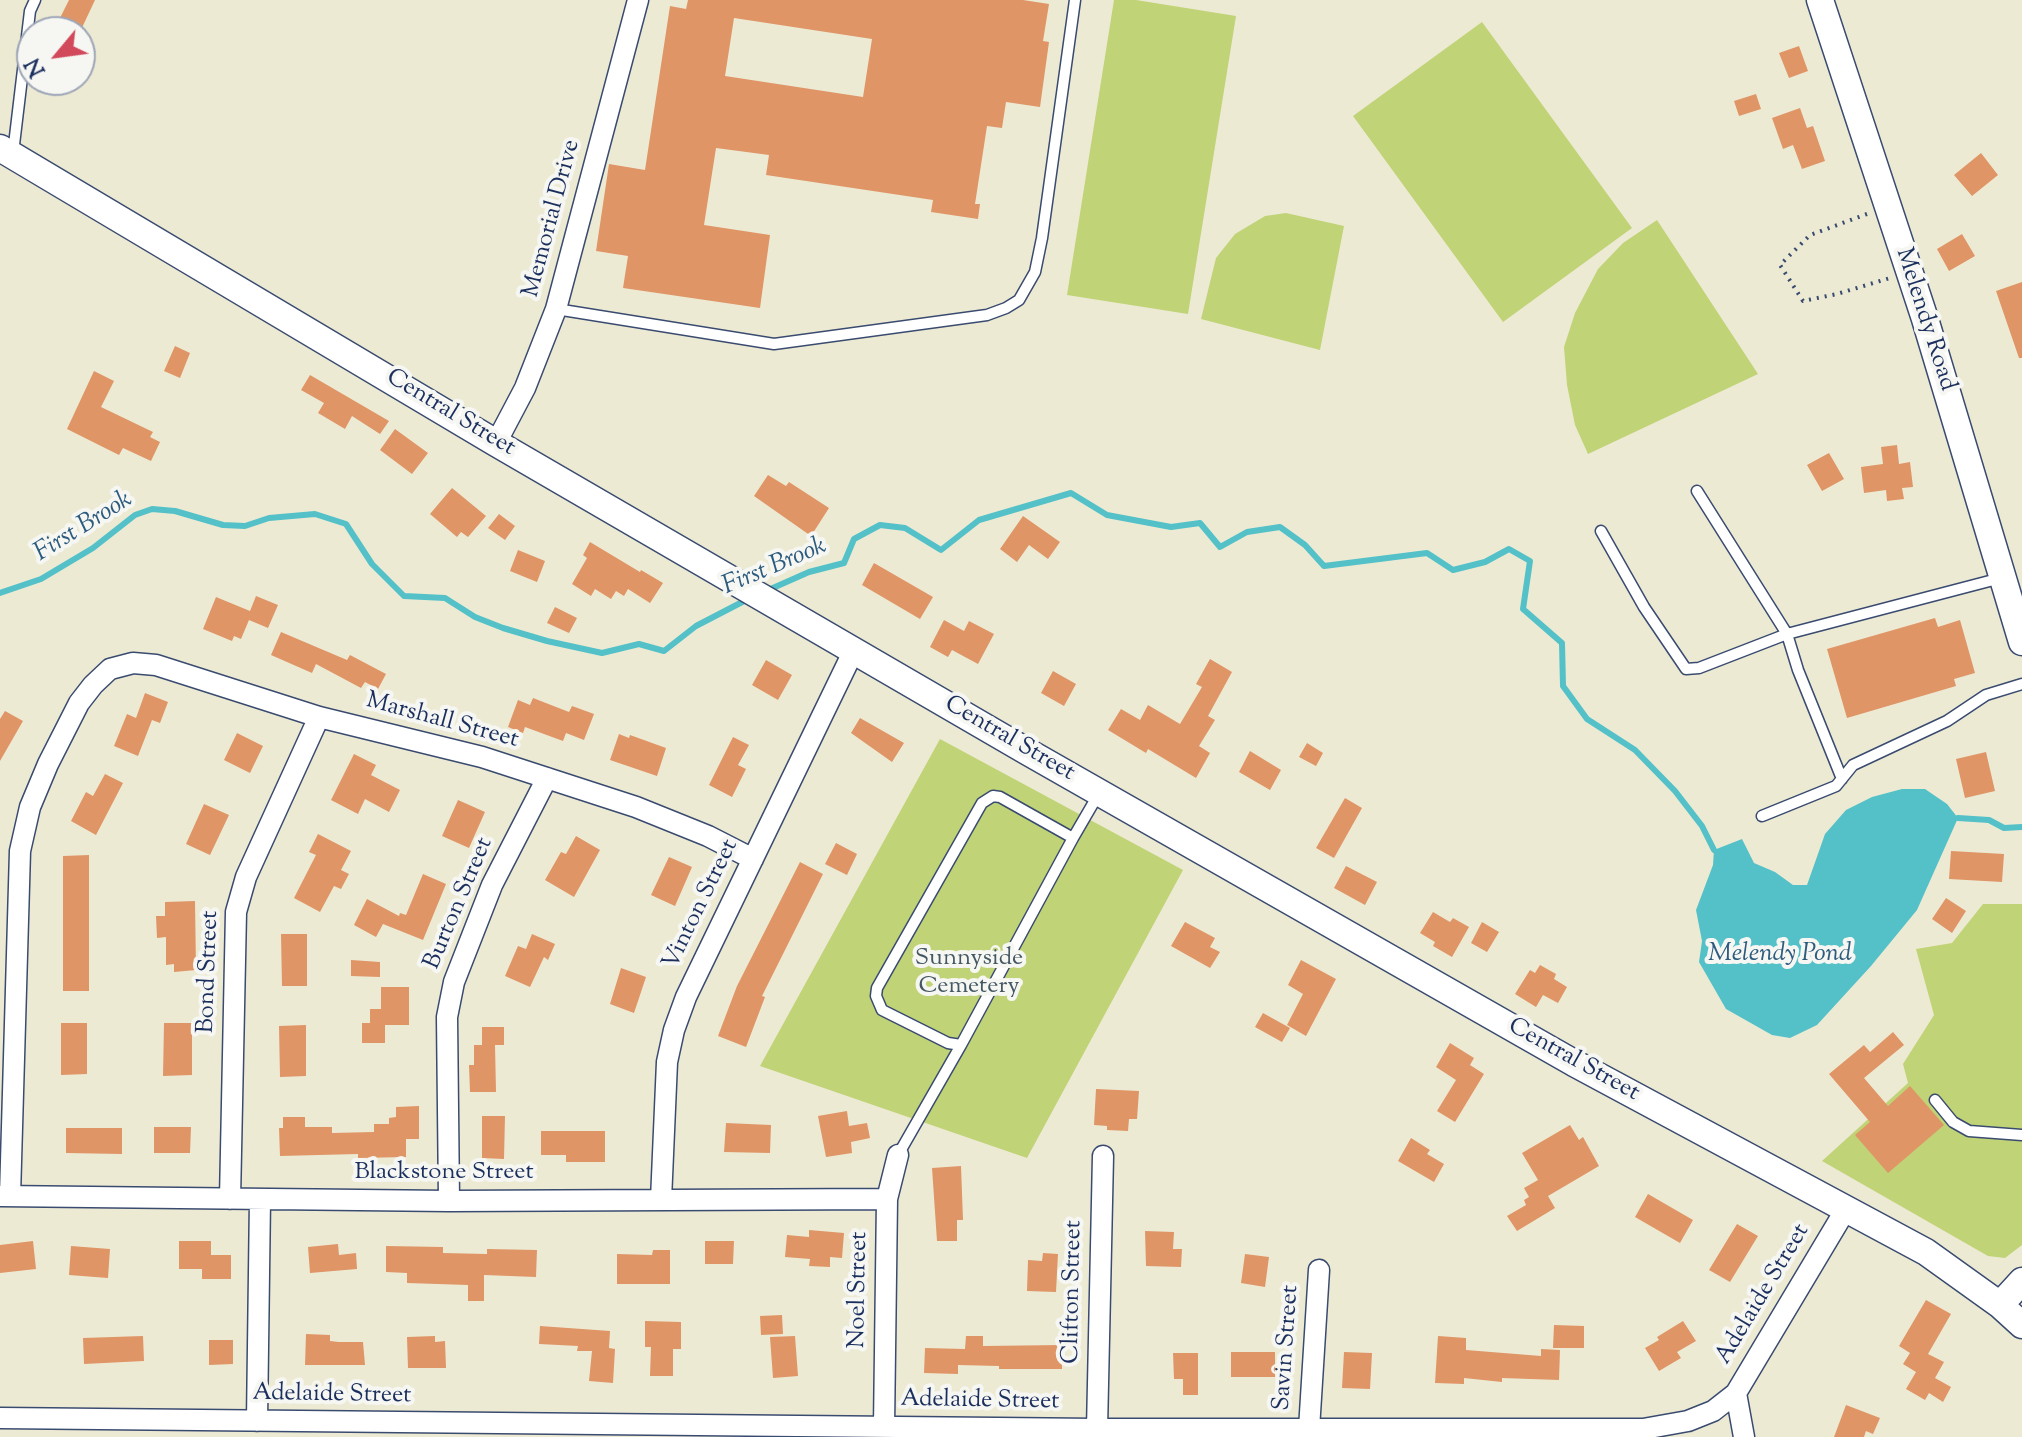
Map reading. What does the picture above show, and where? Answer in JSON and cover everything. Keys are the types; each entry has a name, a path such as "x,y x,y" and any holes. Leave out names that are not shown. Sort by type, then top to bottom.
{"street":[{"name":"Memorial Drive","path":"496,443 525,388 556,309 638,0"},
{"name":"Melendy Road","path":"1820,0 1909,272 2022,642"},
{"name":"Central Street","path":"6,151 496,443 1100,792 1574,1063 1926,1252 2000,1305 2022,1325"},
{"name":"Vinton Street","path":"661,1200 667,1062 674,1030 686,997 854,650"},
{"name":"Marshall Street","path":"5,1196 20,851 30,807 48,764 79,703 110,669 133,663 156,665 319,717 482,757 636,807 708,836 753,859"},
{"name":"Bond Street","path":"230,1199 236,912 246,877 319,717"},
{"name":"Burton Street","path":"449,1201 447,1017 454,982 492,885 547,778"},
{"name":"Noel Street","path":"884,1427 887,1199 898,1155"},
{"name":"Clifton Street","path":"1097,1429 1103,1156"},
{"name":"Blackstone Street","path":"5,1196 449,1201 887,1199"},
{"path":"257,1421 260,1199"},
{"name":"Adelaide Street","path":"0,1418 751,1432 884,1427 1097,1429 1151,1433 1309,1429 1643,1429 1688,1421 1713,1411 1736,1393 1846,1209"},
{"name":"Savin Street","path":"1309,1429 1319,1270"},
{"path":"2000,1305 2022,1281"},
{"path":"1736,1393 1744,1437"}],"lane":[{"path":"6,151 30,11 35,0"},
{"path":"556,309 774,344 987,315 1006,308 1019,300 1035,272 1075,0"},
{"path":"1697,491 1787,634 1798,670 1842,779"},
{"path":"1601,531 1644,607 1686,669 1699,668 1787,634 2004,577"},
{"path":"1762,816 1836,786 1853,765 1947,721 1986,695 2022,684"},
{"path":"898,1155 1100,792"},
{"path":"961,1045 948,1043 882,1010 876,996 877,988 987,799 1000,797 1073,838"},
{"path":"1935,1100 1953,1122 1969,1131 2022,1135"}],"path":[{"path":"1888,207 1810,235 1780,265 1803,301 1909,272"}],"green space":[{"path":"1114,0 1136,0 1236,16 1188,314 1067,295"},
{"path":"1482,22 1632,228 1503,322 1353,116"},
{"path":"1286,213 1344,226 1320,350 1201,319 1216,258 1235,234 1265,216"},
{"path":"1657,220 1758,374 1588,454 1575,425 1564,347 1575,313 1598,269 1623,243"},
{"name":"Sunnyside Cemetery","path":"940,739 1183,870 1027,1158 760,1066"},
{"path":"1983,904 2022,904 2022,1245 2005,1258 1988,1256 1822,1161 1908,1083 1903,1064 1934,1015 1916,949 1952,943"}],"water":[{"name":"Melendy Pond","path":"1902,789 1925,789 1947,804 1958,818 1917,910 1817,1025 1790,1038 1772,1035 1726,1009 1699,962 1702,941 1696,910 1713,865 1714,850 1742,839 1754,863 1775,872 1793,885 1807,885 1825,834 1846,810 1872,797"}],"building":[{"path":"69,0 95,0 88,16 61,16"},
{"path":"688,0 1023,0 1049,4 1043,41 1049,42 1040,107 1006,102 1002,128 987,126 975,204 980,204 978,219 931,212 933,200 766,175 769,155 716,148 704,225 770,235 760,308 623,288 628,256 596,251 609,164 645,170 670,6 686,9","holes":["734,18 872,39 863,97 725,76"]},
{"path":"1799,46 1808,71 1789,78 1779,53"},
{"path":"1756,94 1761,109 1739,116 1734,101"},
{"path":"1800,108 1807,128 1813,126 1825,161 1802,169 1793,145 1783,149 1772,118"},
{"path":"1981,153 1998,175 1972,196 1954,175"},
{"path":"1962,234 1975,256 1949,271 1937,249"},
{"path":"2022,282 2022,358 2019,358 1996,291"},
{"path":"175,346 190,353 180,378 164,371"},
{"path":"94,371 114,381 101,407 153,432 150,437 160,442 151,461 123,448 119,455 67,429"},
{"path":"310,375 389,421 380,434 352,416 345,429 318,413 324,403 301,390"},
{"path":"395,429 428,453 412,474 380,450"},
{"path":"1897,445 1899,464 1910,462 1913,487 1902,488 1904,499 1887,501 1886,490 1864,493 1861,467 1883,464 1881,447"},
{"path":"1829,453 1844,479 1822,491 1807,465"},
{"path":"768,475 786,486 789,482 829,508 811,536 754,496"},
{"path":"452,488 486,516 468,537 461,532 457,537 430,514"},
{"path":"499,514 515,526 505,540 488,528"},
{"path":"1023,516 1060,542 1048,559 1029,545 1017,562 1000,549"},
{"path":"590,542 663,583 650,603 628,589 624,596 616,591 611,599 595,589 591,596 572,584 587,558 583,555"},
{"path":"518,550 545,561 537,582 510,571"},
{"path":"874,563 933,597 920,619 862,585"},
{"path":"256,596 278,605 268,628 249,620 241,639 234,636 232,641 203,629 216,597 250,611"},
{"path":"555,607 577,618 569,633 547,623"},
{"path":"1935,618 1938,627 1960,620 1975,673 1954,679 1956,686 1847,718 1827,649"},
{"path":"944,620 964,631 969,621 994,634 978,664 952,650 948,657 930,647"},
{"path":"281,632 347,660 350,655 386,674 378,689 365,682 361,688 316,664 312,673 271,655"},
{"path":"1210,659 1232,672 1208,716 1215,720 1199,746 1210,753 1196,778 1148,749 1146,753 1108,730 1121,709 1140,720 1148,705 1180,724 1202,687 1196,684"},
{"path":"766,660 792,675 778,700 752,685"},
{"path":"1053,671 1076,684 1064,706 1041,693"},
{"path":"145,693 168,702 160,723 152,720 138,756 114,746 127,714 136,718"},
{"path":"533,698 569,712 572,706 594,714 584,740 566,733 563,741 525,727 523,733 508,727 518,700 530,705"},
{"path":"5,711 23,721 0,761 0,719"},
{"path":"860,718 904,743 892,762 851,733"},
{"path":"237,733 263,746 250,773 224,760"},
{"path":"619,734 666,748 657,776 610,760"},
{"path":"733,737 749,745 738,765 746,769 732,797 709,785"},
{"path":"1307,743 1323,753 1316,766 1299,757"},
{"path":"1250,751 1281,770 1270,790 1239,772"},
{"path":"1986,752 1995,791 1965,798 1956,759"},
{"path":"354,754 376,765 371,775 400,790 389,812 365,799 358,814 331,800"},
{"path":"105,774 123,783 96,835 71,821 86,792 93,796"},
{"path":"1345,798 1362,808 1334,858 1316,848"},
{"path":"458,800 485,812 469,848 442,836"},
{"path":"204,804 229,815 210,855 186,844"},
{"path":"318,834 351,851 341,870 349,874 341,889 334,886 320,912 294,898 316,855 309,852"},
{"path":"576,836 600,850 574,897 545,880 561,852 566,854"},
{"path":"836,843 857,854 847,875 825,864"},
{"path":"1951,851 2004,854 2002,882 1949,879"},
{"path":"89,855 89,991 63,991 63,856"},
{"path":"669,857 692,867 675,906 651,895"},
{"path":"800,862 823,874 762,996 765,997 746,1047 718,1036 737,986"},
{"path":"1346,866 1377,882 1365,905 1334,888"},
{"path":"423,874 446,884 423,940 383,924 376,937 354,925 367,899 399,916 400,913 406,915"},
{"path":"1946,898 1966,911 1952,933 1932,919"},
{"path":"195,901 196,970 174,972 174,964 166,965 166,937 157,938 156,916 165,916 165,902"},
{"path":"1433,912 1450,922 1453,918 1469,927 1452,957 1433,946 1435,942 1420,933"},
{"path":"1185,922 1215,938 1210,947 1220,952 1210,968 1171,946"},
{"path":"1482,922 1499,932 1487,952 1471,943"},
{"path":"281,934 307,934 307,986 282,986"},
{"path":"532,934 555,944 548,960 544,957 530,987 505,976 518,946 526,949"},
{"path":"351,960 380,962 380,977 351,976"},
{"path":"1301,960 1336,979 1306,1036 1287,1025 1303,994 1288,985"},
{"path":"1540,965 1556,974 1554,979 1567,987 1558,1003 1543,995 1536,1007 1515,994 1530,970 1535,973"},
{"path":"621,968 646,977 634,1013 610,1004"},
{"path":"381,987 409,987 409,1025 385,1025 385,1043 362,1043 362,1023 370,1023 370,1009 381,1009"},
{"path":"1263,1013 1290,1028 1282,1042 1255,1027"},
{"path":"61,1023 87,1023 87,1074 61,1075"},
{"path":"164,1023 192,1023 192,1075 163,1076"},
{"path":"306,1025 306,1076 280,1077 279,1026"},
{"path":"482,1027 504,1027 504,1045 495,1045 496,1092 470,1092 469,1065 474,1065 474,1045 482,1045"},
{"path":"1893,1032 1904,1045 1864,1078 1888,1106 1910,1086 1944,1125 1888,1173 1855,1135 1870,1122 1829,1074 1864,1045 1870,1052"},
{"path":"1450,1043 1474,1058 1470,1065 1484,1074 1455,1122 1437,1111 1456,1080 1436,1067"},
{"path":"1096,1089 1139,1091 1137,1119 1129,1119 1128,1131 1107,1130 1107,1126 1094,1125"},
{"path":"419,1106 419,1139 406,1139 406,1157 358,1158 358,1154 280,1156 279,1128 283,1128 283,1117 305,1117 305,1127 332,1127 332,1133 374,1132 374,1124 389,1124 389,1118 396,1117 396,1107"},
{"path":"847,1111 849,1126 867,1123 870,1138 851,1142 852,1153 826,1157 818,1116"},
{"path":"482,1116 505,1116 504,1159 482,1158"},
{"path":"726,1123 771,1125 770,1153 724,1152"},
{"path":"1570,1125 1579,1140 1583,1137 1599,1166 1548,1196 1555,1208 1517,1231 1507,1216 1526,1205 1524,1200 1529,1197 1524,1188 1538,1180 1522,1153"},
{"path":"154,1127 191,1127 190,1153 154,1153"},
{"path":"66,1128 122,1128 122,1154 66,1153"},
{"path":"541,1131 605,1131 605,1162 566,1162 566,1155 541,1155"},
{"path":"1411,1138 1430,1150 1427,1154 1444,1164 1434,1182 1398,1161"},
{"path":"961,1166 963,1220 957,1220 957,1241 937,1241 932,1168"},
{"path":"1648,1194 1693,1220 1680,1243 1635,1217"},
{"path":"1737,1224 1758,1236 1730,1282 1709,1270"},
{"path":"809,1230 844,1233 842,1258 830,1257 830,1267 809,1266 810,1259 785,1257 787,1235 809,1237"},
{"path":"1145,1231 1174,1232 1173,1249 1182,1249 1181,1267 1146,1266"},
{"path":"33,1241 36,1269 0,1273 0,1245"},
{"path":"179,1241 211,1241 211,1255 231,1255 231,1279 202,1279 202,1269 179,1269"},
{"path":"705,1241 734,1241 733,1264 705,1264"},
{"path":"338,1244 339,1255 356,1253 357,1269 310,1273 308,1247"},
{"path":"71,1246 110,1249 108,1278 69,1275"},
{"path":"386,1246 443,1247 443,1253 487,1254 487,1249 537,1250 536,1277 484,1275 484,1301 468,1301 468,1285 407,1283 407,1273 386,1272"},
{"path":"653,1250 670,1250 670,1284 617,1284 617,1254 652,1255"},
{"path":"1043,1253 1058,1254 1056,1292 1027,1291 1028,1260 1042,1261"},
{"path":"1245,1254 1269,1257 1265,1287 1241,1283"},
{"path":"1926,1300 1951,1314 1928,1354 1944,1362 1935,1378 1951,1387 1943,1402 1929,1393 1925,1400 1906,1389 1916,1372 1903,1364 1910,1353 1899,1346"},
{"path":"782,1315 783,1334 761,1335 760,1316"},
{"path":"645,1321 681,1322 681,1349 673,1349 673,1376 650,1376 651,1347 645,1347"},
{"path":"1683,1321 1696,1341 1677,1352 1681,1358 1659,1371 1645,1348"},
{"path":"1554,1325 1584,1326 1584,1348 1553,1348"},
{"path":"540,1326 610,1331 609,1348 615,1349 613,1383 589,1381 592,1351 577,1351 578,1346 539,1344"},
{"path":"306,1334 330,1335 330,1341 363,1342 365,1365 305,1365"},
{"path":"143,1336 144,1361 84,1364 83,1338"},
{"path":"435,1336 435,1342 445,1341 446,1368 408,1368 407,1337"},
{"path":"795,1336 798,1376 773,1378 770,1337"},
{"path":"966,1336 983,1336 983,1346 1062,1345 1062,1369 999,1369 999,1366 958,1365 958,1374 924,1373 925,1348 965,1349"},
{"path":"1438,1336 1466,1338 1466,1350 1541,1356 1541,1349 1560,1350 1559,1380 1502,1378 1502,1382 1464,1378 1464,1384 1435,1383"},
{"path":"209,1340 233,1340 233,1364 209,1365"},
{"path":"1231,1352 1275,1352 1275,1377 1231,1377"},
{"path":"1344,1352 1372,1353 1370,1389 1342,1388"},
{"path":"1173,1353 1198,1353 1198,1395 1183,1395 1183,1379 1174,1379"},
{"path":"1846,1405 1880,1418 1873,1434 1866,1431 1864,1437 1834,1437"}],"waterway":[{"name":"First Brook","path":"766,591 809,572 844,563 854,539 880,525 905,528 941,550 979,520 1071,493 1107,515 1171,527 1200,523 1220,547 1247,532 1280,527 1305,545 1324,566 1427,553 1453,570 1485,562 1509,549 1530,561 1523,609 1562,643 1563,686 1587,719 1635,750 1675,791 1702,826 1714,850"},
{"name":"First Brook","path":"0,593 41,579 93,548 135,515 152,509 175,511 223,525 245,526 269,518 315,514 346,524 372,564 404,596 445,598 475,617 503,628 602,653 639,644 664,651 696,626 748,599"},
{"path":"1958,818 1989,820 2004,828 2022,827"}]}
